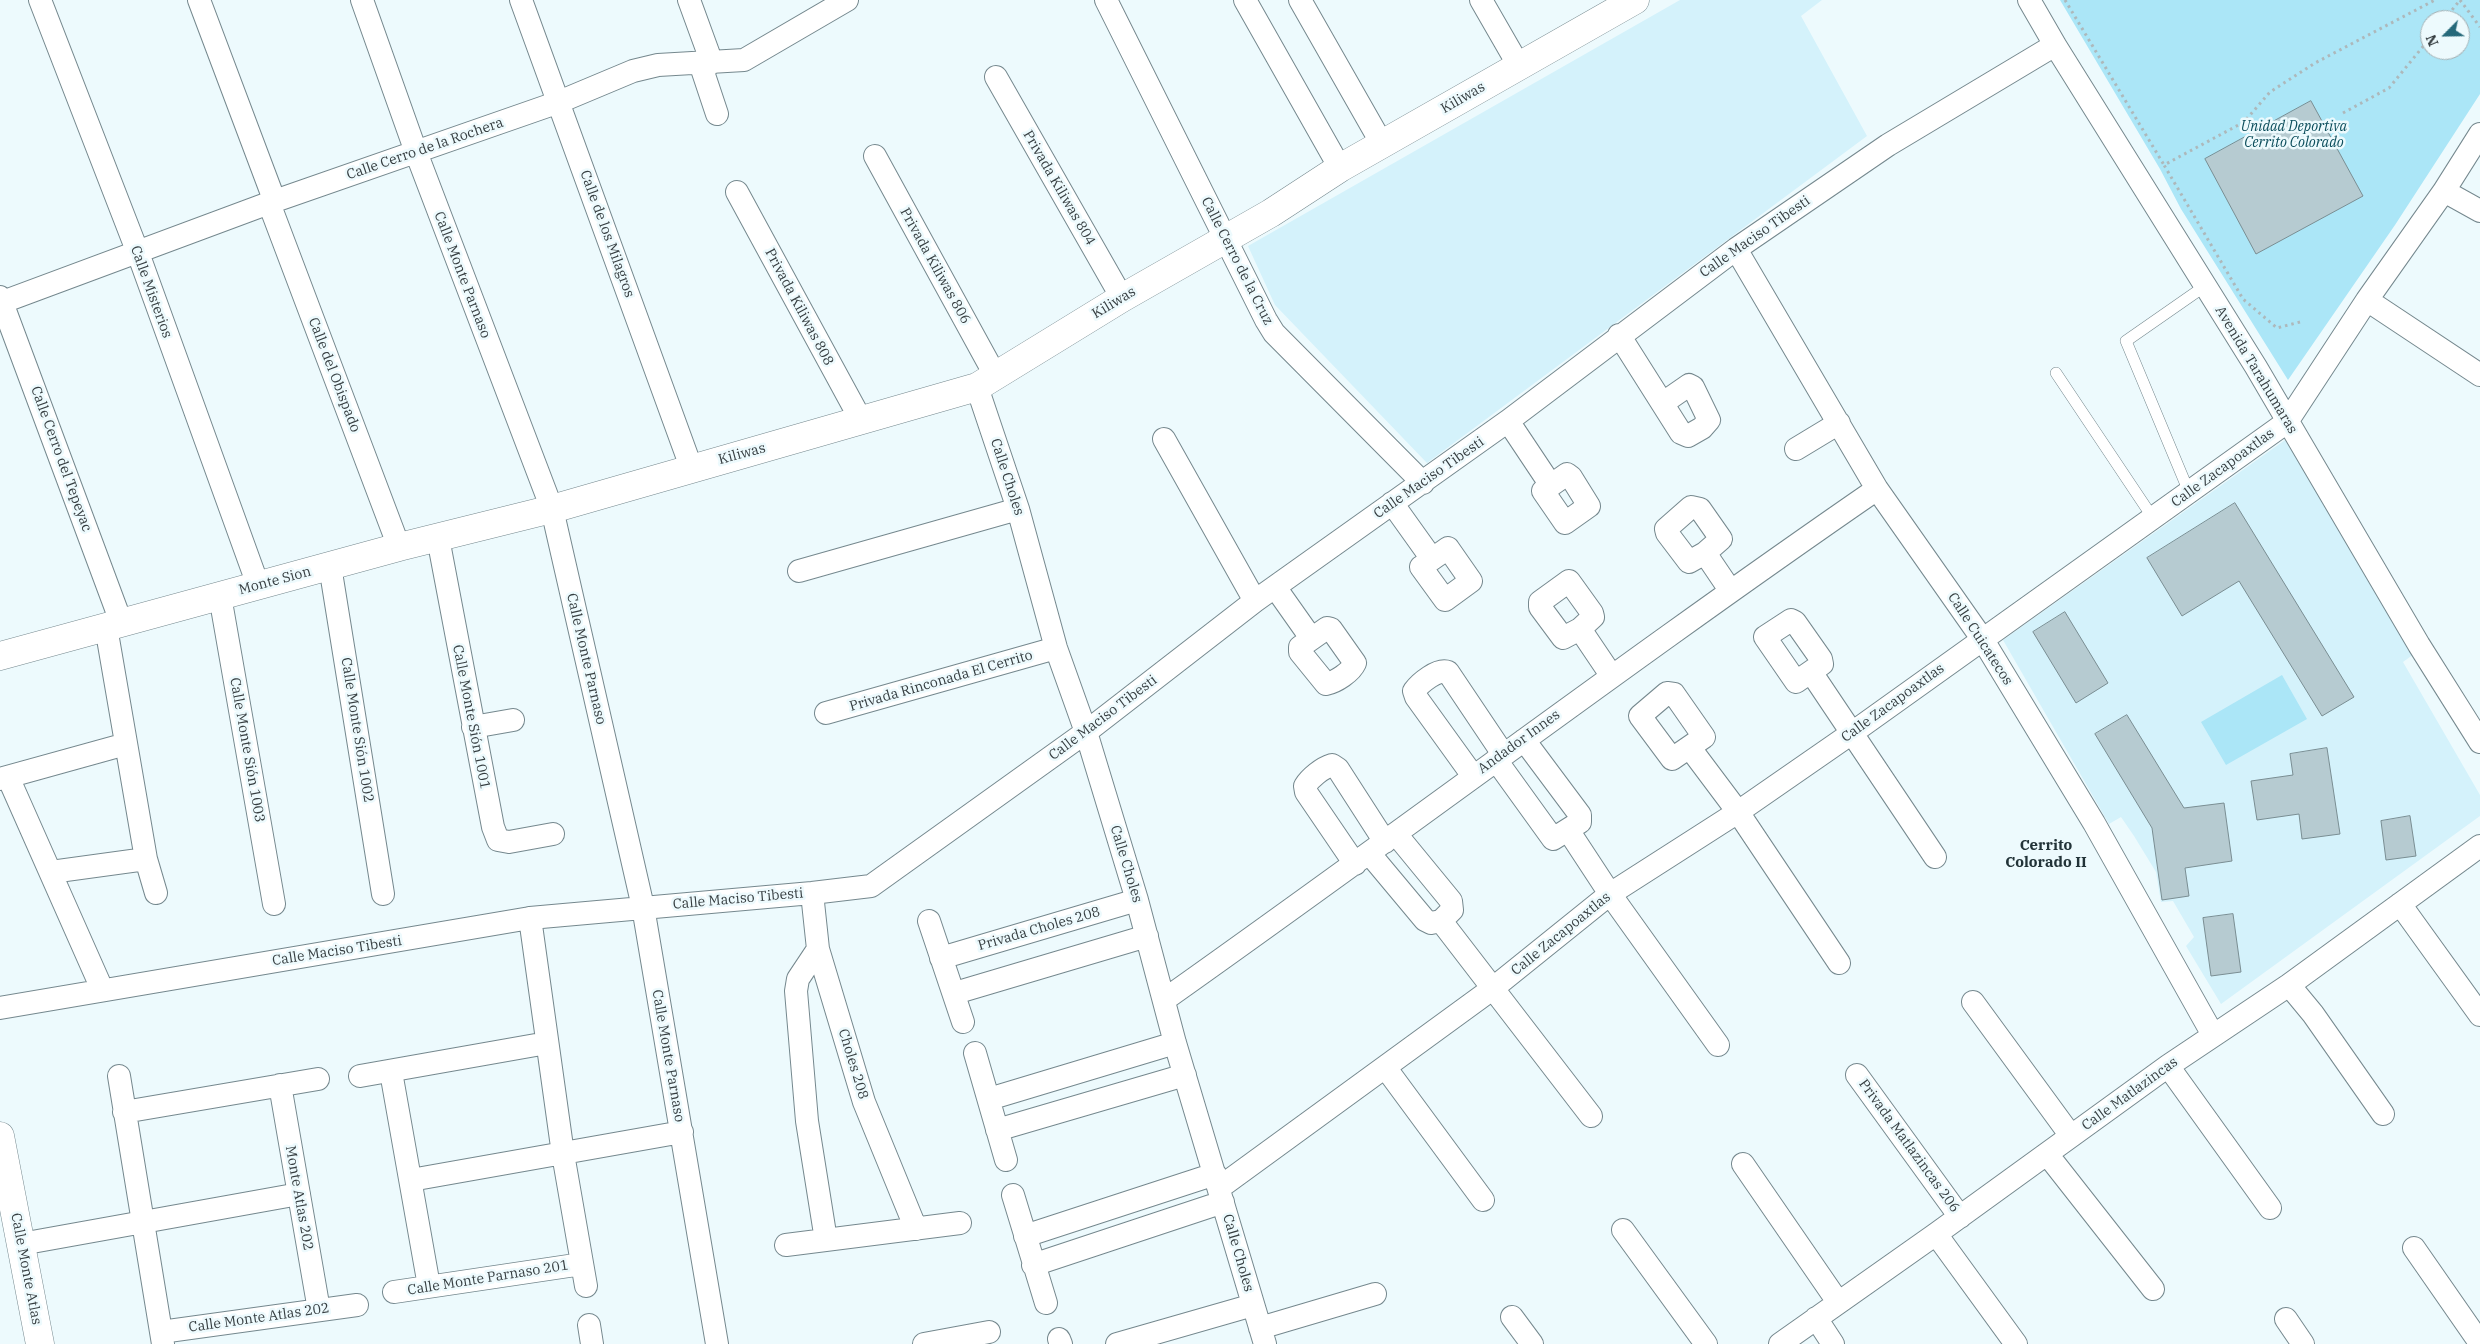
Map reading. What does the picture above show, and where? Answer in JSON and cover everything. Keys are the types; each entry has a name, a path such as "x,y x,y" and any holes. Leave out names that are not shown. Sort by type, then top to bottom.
{"street":[{"name":"Calle Misterios","path":"40,0 138,253 258,585"},
{"name":"Calle del Obispado","path":"199,0 399,547"},
{"name":"Calle Monte Parnaso","path":"362,0 416,152 552,509 643,907 716,1344"},
{"name":"Calle de los Milagros","path":"521,0 692,468"},
{"path":"688,0 706,63 716,114"},
{"name":"Calle Cerro de la Rochera","path":"1,301 558,102 633,71 658,65 744,60 847,0"},
{"name":"Calle Cerro de la Cruz","path":"1106,0 1225,240 1274,333 1423,483"},
{"path":"1244,0 1340,168"},
{"path":"1300,0 1382,144"},
{"path":"1481,0 1519,66"},
{"name":"Avenida Tarahumaras","path":"2029,0 2055,45 2256,367 2419,645 2480,742"},
{"name":"Kiliwas","path":"552,509 692,468 862,422 986,381 1122,298 1225,240 1340,168 1519,66 1622,3"},
{"name":"Calle Maciso Tibesti","path":"0,1008 102,989 530,918 862,888 879,881 1086,732 1275,587 1508,421 1619,335 1736,249 1888,146 2055,45"},
{"name":"Privada Kiliwas 804","path":"996,78 1122,298"},
{"name":"Calle Zacapoaxtlas","path":"1219,1188 1492,989 1610,894 1738,812 1852,733 2287,422 2367,300 2444,191 2480,134"},
{"name":"Privada Kiliwas 806","path":"875,156 986,381"},
{"path":"2444,191 2480,212"},
{"name":"Privada Kiliwas 808","path":"737,192 862,422"},
{"name":"Calle Cuicatecos","path":"1736,249 1877,489 1983,640 2094,823 2213,1035"},
{"path":"2367,300 2480,375"},
{"name":"Calle Cerro del Tepeyac","path":"1,301 114,624 126,744 146,859 156,893"},
{"path":"1619,335 1662,403"},
{"name":"Calle Choles","path":"986,381 1018,509 1056,648 1086,732 1137,900 1175,1043 1253,1306 1259,1339"},
{"path":"1508,421 1550,484"},
{"path":"1796,449 1839,424"},
{"path":"1164,439 1247,582 1256,601"},
{"name":"Andador Innes","path":"1164,1000 1376,848 1611,675 1877,489"},
{"path":"1392,503 1432,559"},
{"name":"Monte Sion","path":"0,656 399,547 552,509"},
{"path":"799,571 1018,509"},
{"name":"Calle Monte Sión 1001","path":"438,538 473,728 493,827 498,840 509,842 553,834"},
{"path":"1706,553 1730,590"},
{"name":"Calle Monte Sión 1002","path":"330,566 383,894"},
{"path":"1275,587 1311,638"},
{"name":"Calle Monte Sión 1003","path":"220,596 274,904"},
{"path":"1580,629 1611,675"},
{"name":"Privada Rinconada El Cerrito","path":"826,713 1056,648"},
{"path":"1473,776 1416,697 1414,691 1417,687 1439,672 1448,672 1551,836 1556,839 1580,822 1580,815 1524,740"},
{"path":"1811,672 1935,857"},
{"path":"473,728 513,720"},
{"path":"102,989 51,872 4,778 126,744"},
{"path":"1690,748 1738,812 1840,963"},
{"path":"1568,830 1610,894 1718,1045"},
{"name":"Calle Matlazincas","path":"1780,1344 1960,1217 2168,1066 2289,985 2480,846"},
{"path":"1376,848 1451,901 1452,910 1441,921 1431,924 1424,920 1376,848"},
{"path":"51,872 146,859"},
{"name":"Choles 208","path":"812,893 818,949 864,1102 916,1229"},
{"name":"Privada Choles 208","path":"941,958 1137,900"},
{"path":"2400,904 2480,1015"},
{"name":"Calle Monte Parnaso 201","path":"530,918 563,1154 586,1286"},
{"path":"929,921 955,993 963,1022"},
{"path":"1441,921 1591,1116"},
{"path":"955,993 1147,936"},
{"path":"818,949 798,979 796,991 807,1121 826,1240"},
{"path":"2289,985 2313,1014 2383,1114"},
{"path":"1972,1002 2071,1136"},
{"path":"360,1076 547,1043"},
{"path":"988,1099 1175,1043"},
{"path":"975,1052 1006,1160"},
{"path":"2168,1066 2270,1208"},
{"path":"1384,1067 1483,1200"},
{"path":"391,1072 429,1286"},
{"path":"997,1130 1185,1075"},
{"name":"Privada Matlazincas 206","path":"1857,1075 1960,1217"},
{"name":"Calle Monte Atlas 202","path":"118,1076 162,1338 357,1305"},
{"path":"124,1112 318,1079"},
{"name":"Monte Atlas 202","path":"280,1085 319,1310"},
{"path":"410,1180 682,1132"},
{"name":"Calle Monte Atlas","path":"0,1136 40,1344"},
{"path":"2047,1154 2153,1289"},
{"path":"1743,1164 1838,1302"},
{"path":"1025,1236 1219,1188"},
{"path":"1034,1265 1219,1188"},
{"path":"21,1244 299,1194"},
{"path":"1013,1195 1046,1303"},
{"path":"786,1245 960,1223"},
{"path":"1623,1230 1706,1344"},
{"path":"1936,1234 2016,1344"},
{"path":"2414,1248 2480,1343"},
{"name":"Calle Monte Parnaso 201","path":"394,1292 582,1264"},
{"path":"1259,1339 1375,1294"},
{"path":"1117,1344 1253,1306"},
{"path":"1512,1316 1532,1344"},
{"path":"1816,1318 1834,1344"},
{"path":"2286,1319 2303,1344"},
{"path":"939,1343 989,1332"}],"lane":[{"path":"2189,492 2126,341 2205,286"},
{"path":"2056,373 2153,518"}],"path":[{"path":"2065,0 2243,300 2277,328 2300,322"},
{"path":"2164,165 2244,122 2270,92 2315,62 2435,0"},
{"path":"2452,10 2460,0 2480,27"},
{"path":"2343,113 2389,88 2420,50"}],"shaded area":[{"path":"1680,0 1822,0 1801,16 1867,136 1427,463 1275,305 1248,246"},
{"path":"2285,440 2414,654 2403,662 2480,795 2480,816 2221,1004 2186,946 2194,937 2173,901 2161,902 2156,872 2121,817 2109,824 2003,640"}],"green space":[{"name":"Unidad Deportiva Cerrito Colorado","path":"2060,0 2480,0 2480,94 2395,225 2288,380 2181,209 2160,169"},
{"path":"2282,675 2307,719 2226,765 2201,722"}],"building":[{"path":"2311,101 2363,196 2256,254 2205,159"},
{"path":"2235,503 2354,697 2322,716 2239,581 2182,616 2147,558"},
{"path":"2065,612 2108,683 2076,703 2033,632"},
{"path":"2127,715 2184,808 2224,803 2232,861 2185,868 2189,896 2162,900 2152,828 2095,734"},
{"path":"2327,748 2340,834 2302,839 2299,814 2257,820 2251,781 2293,775 2290,754"},
{"path":"2410,816 2416,856 2386,860 2381,821"},
{"path":"2233,914 2241,972 2211,976 2203,918"}],"district":[{"name":"Cerrito Colorado II","path":"2046,854"}]}
